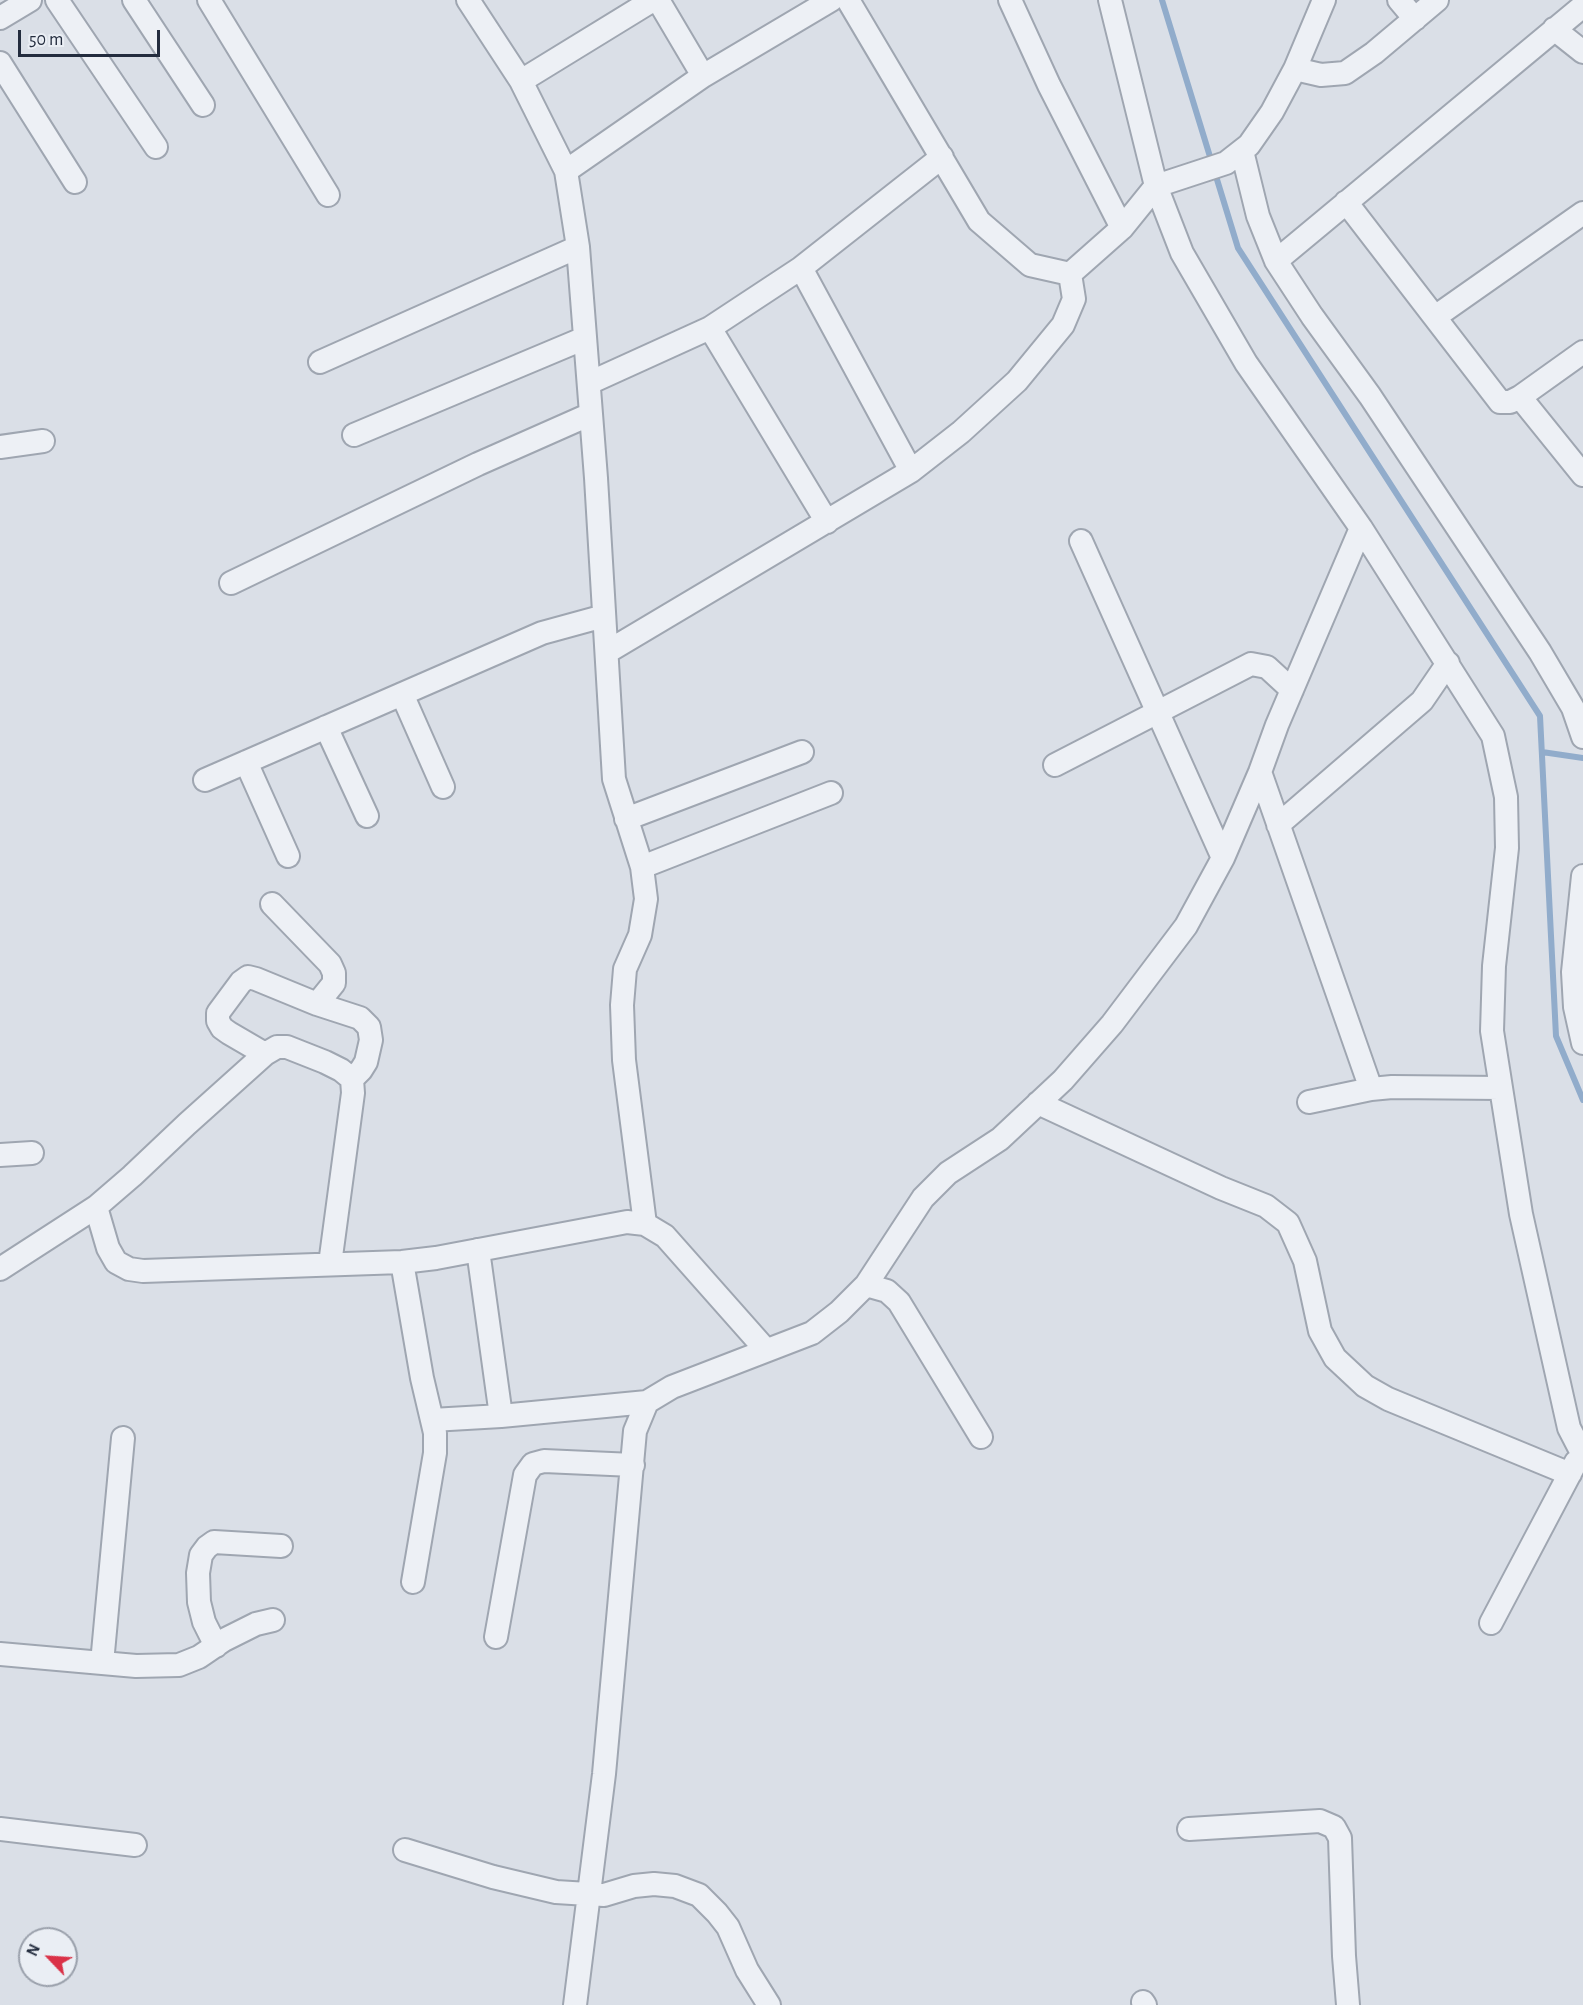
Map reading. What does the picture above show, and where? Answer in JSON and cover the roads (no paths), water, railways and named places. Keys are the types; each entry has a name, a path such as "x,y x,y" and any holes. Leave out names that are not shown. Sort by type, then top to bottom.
{"street":[{"path":"0,18 30,0"},
{"path":"57,0 156,147"},
{"path":"134,0 203,105"},
{"path":"209,0 328,195"},
{"path":"468,0 521,81 566,171 578,247 614,779 642,867 646,899 640,935 626,969 622,1005 624,1060 645,1224"},
{"path":"521,81 655,0 703,76"},
{"path":"566,171 703,76 831,0"},
{"path":"848,0 979,221 1030,266 1070,274"},
{"path":"1010,0 1049,85 1122,228"},
{"path":"1110,0 1182,254 1241,354 1362,528 1493,736 1506,797 1507,848 1494,966 1492,1031 1521,1214 1569,1428 1582,1453 1491,1623"},
{"path":"1070,274 1122,228 1161,185 1234,157 1249,145 1272,112 1295,69 1324,0"},
{"path":"1399,0 1415,19"},
{"path":"1295,69 1322,75 1345,72 1374,53 1437,0"},
{"path":"1276,261 1583,6"},
{"path":"1554,29 1583,52"},
{"path":"0,63 75,182"},
{"path":"589,383 710,328 801,268 942,157"},
{"path":"1234,157 1276,261 1312,316 1370,396 1540,652 1573,708 1583,737"},
{"path":"1346,202 1500,402 1510,402 1520,397 1583,352"},
{"path":"1435,317 1583,213"},
{"path":"320,362 578,247"},
{"path":"801,268 911,471"},
{"path":"607,652 911,471 961,432 1017,381 1063,325 1074,300 1070,274"},
{"path":"710,328 827,522"},
{"path":"354,435 585,338"},
{"path":"1520,397 1583,475"},
{"path":"231,583 478,464 591,414"},
{"path":"0,447 44,441"},
{"path":"432,1420 501,1416 647,1401 672,1387 812,1333 839,1312 866,1285 923,1198 948,1173 1000,1139 1063,1080 1112,1024 1186,926 1223,858 1362,528"},
{"path":"1081,541 1223,858"},
{"path":"205,780 542,633 604,616"},
{"path":"1278,825 1422,701 1448,663"},
{"path":"1055,765 1251,664 1267,668 1292,690"},
{"path":"402,694 443,787"},
{"path":"326,727 367,816"},
{"path":"627,819 802,752"},
{"path":"246,762 288,856"},
{"path":"1260,772 1371,1089"},
{"path":"642,867 831,793"},
{"path":"1583,876 1573,972 1575,1007 1583,1043"},
{"path":"272,904 330,964 334,973 334,983 317,1004"},
{"path":"265,1054 229,1033 218,1021 218,1013 241,982 248,977 360,1018 369,1027 371,1040 366,1062 362,1070 352,1078"},
{"path":"0,1269 96,1207 265,1054 277,1047 287,1047 325,1062 352,1078"},
{"path":"330,1264 353,1093 352,1078"},
{"path":"1309,1102 1392,1087 1500,1088"},
{"path":"1038,1103 1221,1188 1266,1206 1288,1223 1305,1261 1320,1331 1335,1358 1365,1386 1388,1399 1570,1474"},
{"path":"0,1155 32,1153"},
{"path":"96,1207 108,1248 116,1262 129,1269 143,1271 396,1262 478,1250 627,1222 645,1224 665,1236 766,1350"},
{"path":"478,1250 501,1416"},
{"path":"396,1262 435,1433 435,1452 413,1582"},
{"path":"866,1285 887,1291 899,1302 981,1437"},
{"path":"575,2005 604,1774 635,1431 647,1401"},
{"path":"102,1663 123,1438"},
{"path":"496,1637 525,1475 533,1464 544,1461 633,1465"},
{"path":"216,1646 204,1622 199,1602 198,1573 201,1555 214,1542 280,1546"},
{"path":"1,1658 136,1666 179,1665 199,1657 256,1624 273,1620"},
{"path":"1189,1829 1320,1821 1334,1827 1340,1838 1348,2005"},
{"path":"0,1829 135,1845"},
{"path":"405,1851 493,1877 556,1892 589,1896 604,1895 634,1886 654,1884 675,1886 699,1895 728,1927 747,1970 769,2005"}],"waterway":[{"path":"1162,0 1238,248 1540,716 1556,1036 1583,1100"},
{"path":"1542,752 1583,758"}]}
